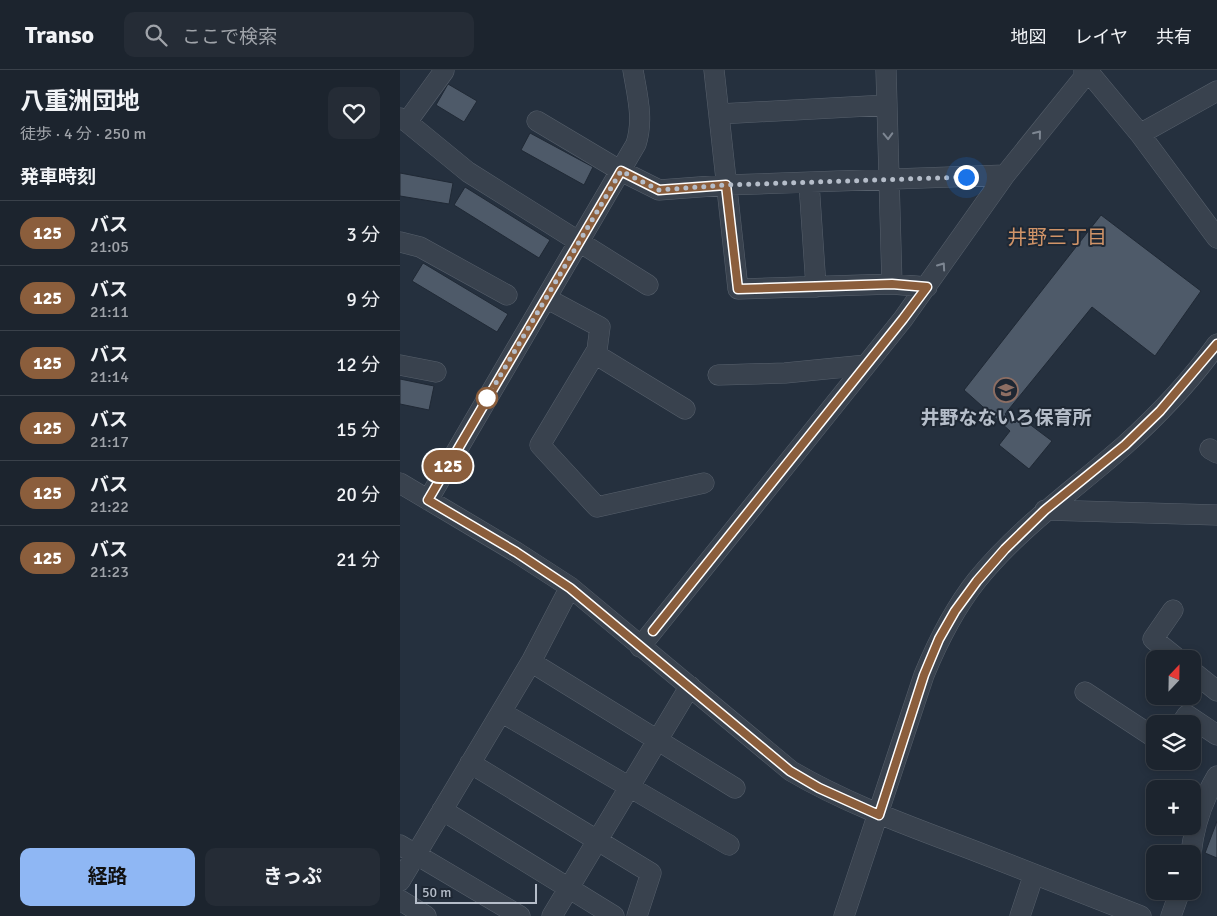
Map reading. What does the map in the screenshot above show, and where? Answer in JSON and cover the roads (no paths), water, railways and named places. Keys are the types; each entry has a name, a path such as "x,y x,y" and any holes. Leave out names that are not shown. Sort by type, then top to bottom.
{"street":[{"path":"714,70 738,289 892,284 927,287"},
{"path":"886,70 892,284"},
{"path":"1086,70 1140,134 1217,238"},
{"path":"640,647 927,287 1005,175 1084,77 1086,70"},
{"path":"444,71 404,120 468,172 648,285"},
{"path":"428,500 636,144 640,132 641,119 633,71"},
{"path":"1140,134 1217,91"},
{"path":"719,114 887,105"},
{"path":"537,121 621,171 659,190 726,185 1005,175"},
{"path":"809,183 816,287"},
{"path":"400,242 420,247 507,295"},
{"path":"546,298 600,327 598,350 540,445 597,507 704,482"},
{"path":"844,916 924,675 939,639 955,611 977,581 1005,549 1045,510 1125,445 1160,411 1217,344"},
{"path":"595,354 685,409"},
{"path":"400,365 436,372"},
{"path":"718,375 785,373 866,365"},
{"path":"400,483 516,552 570,588 790,771 819,788 879,815 1141,916"},
{"path":"1045,510 1217,515"},
{"path":"400,881 408,849 442,810 531,662 570,588"},
{"path":"1167,650 1153,639 1173,610"},
{"path":"531,662 735,788"},
{"path":"1201,678 1217,691"},
{"path":"552,916 690,686"},
{"path":"1085,692 1146,732"},
{"path":"501,712 728,845"},
{"path":"1201,724 1217,735"},
{"path":"470,763 651,872 637,916"},
{"path":"1192,845 1201,808 1217,776"},
{"path":"442,810 614,916"},
{"path":"408,849 520,916"},
{"path":"1020,916 1034,874"},
{"path":"400,900 426,916"},
{"path":"1171,916 1177,900"}],"place":[{"name":"井野なないろ保育所","path":"1006,390"}],"district":[{"name":"井野三丁目","path":"1057,237"}]}
